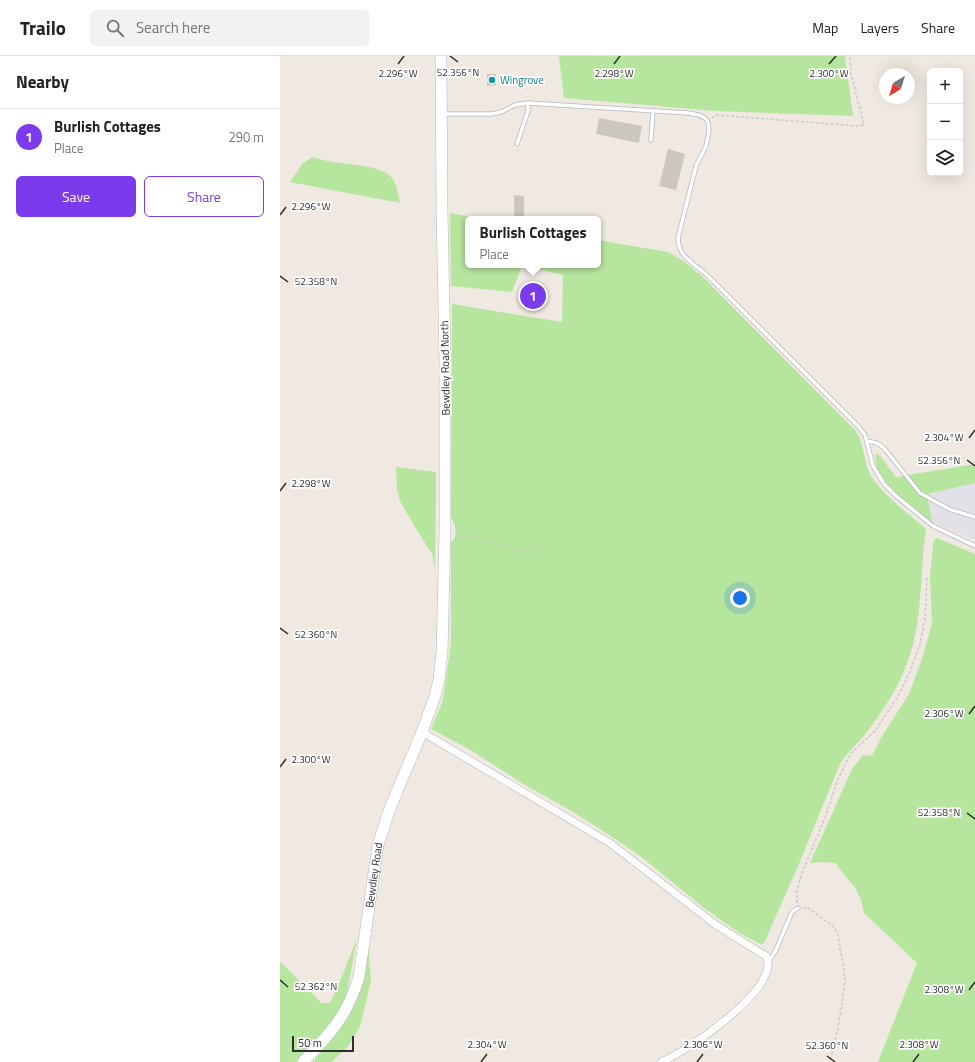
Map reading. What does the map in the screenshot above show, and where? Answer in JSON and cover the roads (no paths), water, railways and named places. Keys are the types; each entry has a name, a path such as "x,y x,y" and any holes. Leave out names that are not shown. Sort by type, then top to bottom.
{"main road":[{"name":"Bewdley Road North","path":"439,680 442,652 445,531 445,358 441,56"},
{"name":"Bewdley Road","path":"303,1062 338,1022 353,996 359,977 378,845 390,808 422,732 439,680"}],"street":[{"path":"422,732 610,843 716,925 766,956 769,961 768,972 757,990 720,1024 661,1062"}],"lane":[{"path":"517,144 528,111 528,103"},
{"path":"442,114 491,114 501,112 515,105 528,103 688,113 705,118 708,122 709,131 706,146 696,166 678,238 678,247 684,256 706,274 858,426 865,435 873,466 884,484 896,496 933,526 975,546"},
{"path":"651,140 653,111"},
{"path":"867,441 877,443 884,448 920,493 949,509 975,517"},
{"path":"769,961 776,950 792,912 798,908"}],"place":[{"name":"Wingrove","path":"492,80"},
{"name":"Burlish Cottages","path":"533,296"}]}
